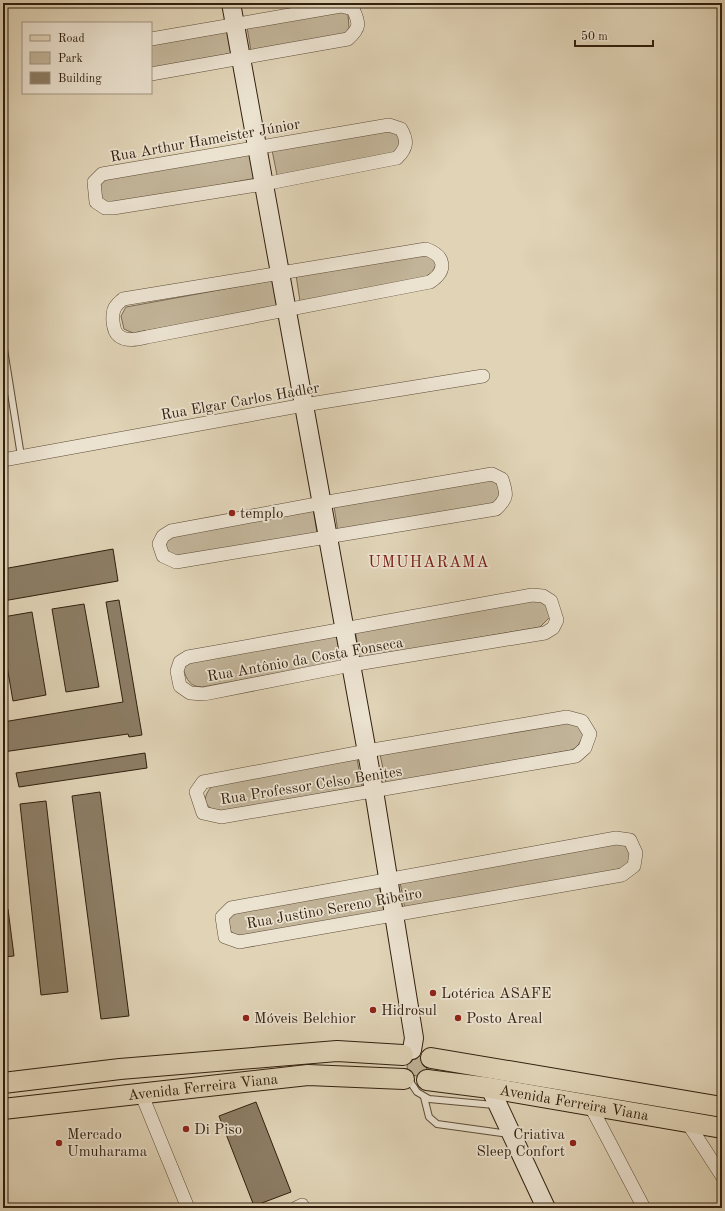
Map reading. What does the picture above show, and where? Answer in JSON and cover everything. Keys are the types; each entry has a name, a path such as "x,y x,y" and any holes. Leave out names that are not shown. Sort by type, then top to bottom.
{"main road":[{"name":"Avenida Ferreira Viana","path":"3,1083 120,1069 337,1051 416,1050 722,1106"},
{"path":"416,1050 433,1062 432,1072 416,1085 399,1070 398,1064 416,1050"},
{"name":"Avenida Ferreira Viana","path":"3,1109 308,1075 479,1090 590,1105 722,1128"}],"street":[{"path":"231,3 367,751 416,1050"},
{"path":"152,39 342,6 353,9 358,21 356,32 348,39 152,74"},
{"name":"Rua Arthur Hameister Júnior","path":"389,125 401,129 406,139 404,151 397,158 264,184 113,208 105,208 96,202 94,182 102,174 257,148 389,125"},
{"path":"426,249 435,252 440,259 442,267 439,276 430,282 287,310 130,340 119,336 115,330 113,313 116,306 123,299 280,273 426,249"},
{"name":"Rua Elgar Carlos Hadler","path":"3,460 304,405 483,376"},
{"path":"492,474 502,479 507,493 503,502 496,509 176,562 163,556 159,544 163,536 171,531 322,503 492,474"},
{"name":"Rua Antônio da Costa Fonseca","path":"532,595 543,596 551,600 557,620 553,628 545,633 351,665 204,694 190,693 180,686 177,671 180,662 188,656 345,629 532,595"},
{"name":"Rua Professor Celso Benites","path":"567,717 582,721 590,734 585,748 576,756 221,818 203,812 196,792 203,782 367,751 567,717"},
{"name":"Rua Justino Sereno Ribeiro","path":"616,838 630,840 636,853 634,866 622,875 239,942 225,937 222,918 231,908 389,878 616,838"},
{"path":"479,1090 499,1106 546,1208"},
{"path":"141,1093 188,1208"},
{"path":"590,1105 644,1208"},
{"path":"687,1122 722,1176"}],"lane":[{"path":"3,343 21,456"},
{"path":"416,1085 432,1100 499,1106"},
{"path":"416,1085 429,1117 438,1124 512,1135"},
{"path":"465,1102 479,1090"}],"green space":[{"path":"341,10 348,14 349,28 344,35 251,51 247,27"},
{"path":"227,28 232,53 152,69 152,42"},
{"path":"388,129 398,132 401,140 395,154 277,175 272,150"},
{"path":"251,152 256,178 110,206 101,202 98,189 103,180"},
{"path":"423,253 434,257 436,265 432,273 425,279 300,301 296,275"},
{"path":"274,280 279,307 133,333 124,329 121,316 126,307"},
{"path":"491,478 500,483 503,492 491,505 338,532 334,506"},
{"path":"313,508 317,533 177,559 166,554 166,538"},
{"path":"533,599 548,605 552,615 540,627 360,658 355,630"},
{"path":"340,632 346,661 202,687 192,684 183,669 192,659"},
{"path":"567,722 580,725 584,735 577,747 572,750 386,783 380,754"},
{"path":"357,759 362,786 220,812 210,808 206,802 205,798 213,785"},
{"path":"615,842 627,846 633,853 629,863 619,870 405,909 400,882"},
{"path":"379,885 384,911 240,937 231,932 228,918 235,911"},
{"path":"417,1056 424,1059 427,1066 424,1073 417,1076 410,1073 407,1066 410,1059"}],"building":[{"path":"113,549 118,581 3,601 3,569"},
{"path":"119,600 142,735 129,737 128,734 3,752 3,722 123,702 106,602"},
{"path":"84,604 99,687 66,692 52,609"},
{"path":"32,612 46,695 13,701 3,643 3,617"},
{"path":"145,753 147,768 19,787 16,773"},
{"path":"100,792 129,1016 101,1019 72,796"},
{"path":"46,801 68,992 41,995 20,804"},
{"path":"3,909 8,909 14,956 3,957"},
{"path":"256,1102 291,1192 254,1206 219,1116"}],"place":[{"name":"templo","path":"232,513"},
{"name":"Lotérica ASAFE","path":"433,993"},
{"name":"Hidrosul","path":"373,1010"},
{"name":"Móveis Belchior","path":"246,1018"},
{"name":"Posto Areal","path":"458,1018"},
{"name":"Di Piso","path":"186,1129"},
{"name":"Mercado Umuharama","path":"59,1143"},
{"name":"Criativa Sleep Confort","path":"573,1143"}],"district":[{"name":"UMUHARAMA","path":"429,561"}]}
